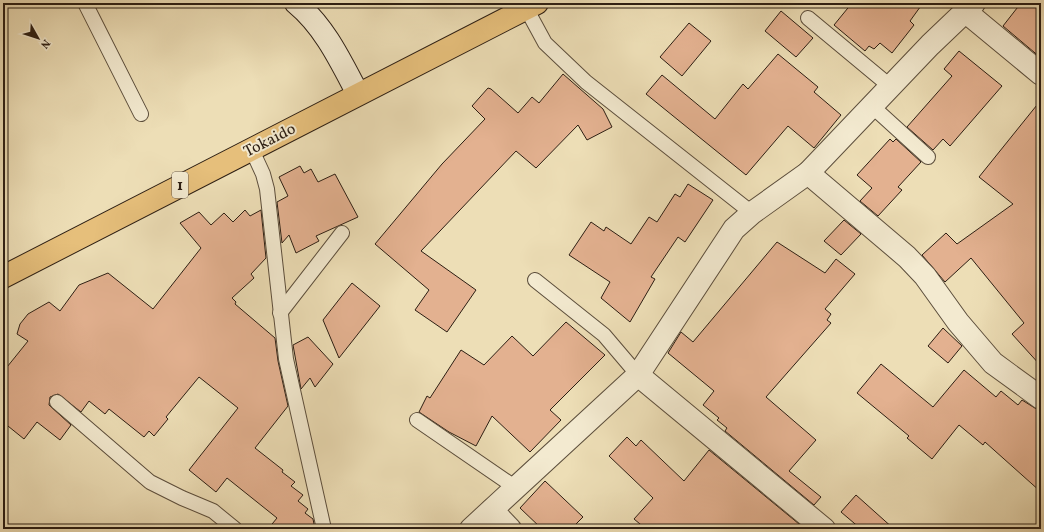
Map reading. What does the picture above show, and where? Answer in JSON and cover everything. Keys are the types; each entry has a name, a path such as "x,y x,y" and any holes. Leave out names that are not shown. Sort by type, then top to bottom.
{"highway":[{"name":"Tokaido","path":"3,277 528,5"}],"street":[{"path":"296,3 314,22 331,44 358,94"},
{"path":"471,529 638,375 734,229 808,173 873,107 930,45 970,7 1041,74"},
{"path":"808,173 907,257 925,276 958,322 993,363 1041,398"},
{"path":"638,375 824,529"},
{"path":"492,510 510,529"}],"lane":[{"path":"85,3 142,114"},
{"path":"528,5 545,43 586,82 752,214"},
{"path":"808,18 891,87"},
{"path":"873,107 928,157"},
{"path":"251,148 263,174 267,189 286,359 324,529"},
{"path":"280,313 342,233"},
{"path":"535,280 604,335 638,375"},
{"path":"57,402 150,482 182,498 213,510 236,529"},
{"path":"417,420 516,488"}],"building":[{"path":"852,3 923,3 910,21 914,25 892,53 880,43 874,49 869,46 865,51 834,25"},
{"path":"1021,3 1041,3 1041,58 1003,26"},
{"path":"781,11 813,38 796,57 765,31"},
{"path":"689,23 711,41 682,76 660,57"},
{"path":"959,51 1002,86 950,146 943,139 933,150 907,127 952,76 944,69"},
{"path":"778,54 818,87 814,92 841,115 814,148 788,126 746,175 646,94 662,75 715,119 743,84 748,89"},
{"path":"563,74 603,109 612,127 587,140 578,125 536,168 516,151 421,251 476,290 447,332 415,310 429,290 375,244 442,164 485,119 472,106 488,88 518,113 532,97 539,103"},
{"path":"1041,100 1041,366 1012,334 1024,323 971,258 945,282 922,255 946,233 957,244 1013,204 979,177"},
{"path":"890,139 893,142 896,139 921,162 898,187 902,190 878,216 860,201 872,188 857,175"},
{"path":"300,166 304,173 311,169 318,182 335,174 358,217 316,236 319,241 296,253 289,235 282,243 277,202 288,196 279,177"},
{"path":"688,184 713,200 685,242 678,237 651,277 655,279 630,322 601,298 610,282 569,255 591,222 604,231 606,227 631,244 649,217 657,222 675,194 680,197"},
{"path":"245,210 250,216 261,210 266,258 251,274 254,278 232,298 236,302 235,304 275,338 278,361 288,406 255,448 283,470 282,472 295,482 291,486 303,495 298,501 308,509 305,513 313,519 315,529 268,529 277,518 227,478 216,492 189,470 238,408 199,377 166,417 168,419 154,436 149,431 144,437 109,409 105,414 89,401 81,412 58,394 50,397 49,405 71,425 60,440 37,422 24,439 3,422 3,372 28,341 17,334 20,324 28,314 49,302 60,311 79,285 108,273 153,309 201,248 180,223 199,212 211,225 224,213 233,222"},
{"path":"844,220 861,234 841,255 824,241"},
{"path":"777,242 825,273 836,259 855,274 825,309 831,314 827,320 831,323 766,397 816,440 789,471 821,497 814,505 725,431 727,428 717,420 719,418 703,405 714,391 668,353 681,332 693,342"},
{"path":"352,283 380,306 339,358 323,320"},
{"path":"566,322 605,355 550,410 561,420 530,452 492,416 476,446 449,432 419,412 427,396 430,398 461,350 484,365 512,336 533,356"},
{"path":"943,328 962,346 948,363 928,346"},
{"path":"308,337 333,364 315,387 310,378 301,389 293,345"},
{"path":"881,364 933,407 964,370 996,397 1001,391 1018,405 1022,400 1041,412 1041,492 985,442 983,445 959,425 932,459 907,438 909,436 857,393"},
{"path":"627,437 636,446 641,440 684,481 709,450 799,524 795,529 646,529 634,519 653,498 609,456"},
{"path":"545,481 583,517 571,529 542,529 520,508"},
{"path":"856,495 894,529 861,529 841,512"}]}
